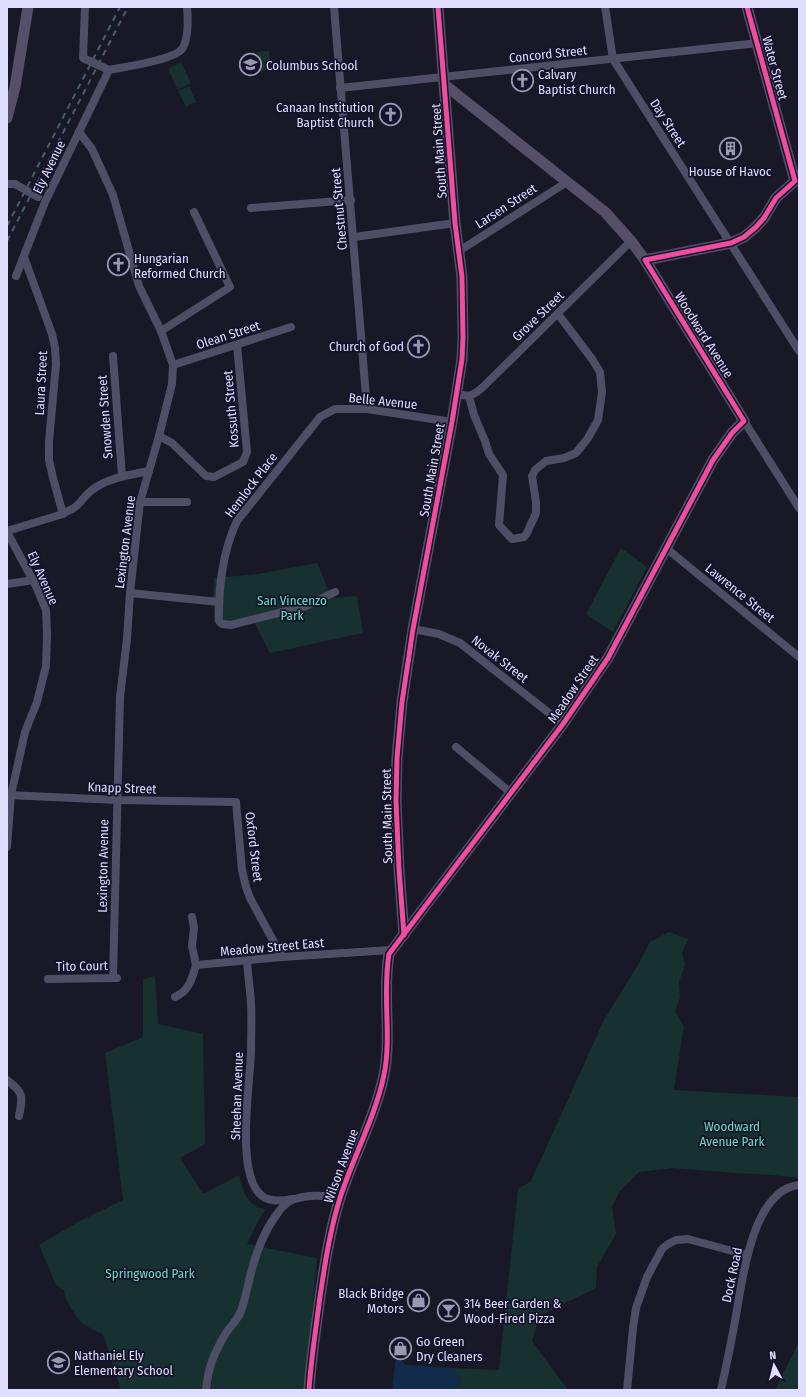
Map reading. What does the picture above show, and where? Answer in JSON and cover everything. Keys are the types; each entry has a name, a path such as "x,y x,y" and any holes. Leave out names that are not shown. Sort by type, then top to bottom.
{"main road":[{"path":"7,118 15,87 28,7"},
{"name":"South Main Street","path":"404,935 399,869 396,794 402,702 452,422 462,359 464,317 462,277 455,223 438,7"},
{"name":"Water Street","path":"747,7 798,183"},
{"name":"Woodward Avenue","path":"444,81 605,212 631,241 645,260 744,421"},
{"path":"645,260 731,243 756,227 764,218 776,198 798,183"},
{"name":"Meadow Street","path":"391,950 404,935 563,724 608,658 713,460 732,433 744,421"},
{"name":"Wilson Avenue","path":"309,1390 312,1352 332,1223 340,1197 376,1103 384,1074 387,1054 387,970 391,950"}],"street":[{"path":"85,7 83,58 109,70 160,60 173,56 182,49 188,30 187,7"},
{"name":"Chestnut Street","path":"334,7 367,409"},
{"name":"Day Street","path":"605,7 613,59 799,351"},
{"name":"Concord Street","path":"340,88 444,81 613,59 758,43"},
{"name":"Ely Avenue","path":"16,276 45,202 109,70"},
{"name":"Lexington Avenue","path":"79,132 92,149 113,195 139,286 161,331 173,365 172,384 140,502 120,697 115,978"},
{"name":"Larsen Street","path":"459,251 567,182"},
{"path":"11,184 45,202"},
{"path":"251,208 351,200"},
{"path":"161,331 230,287 194,212"},
{"path":"354,237 455,223"},
{"name":"Grove Street","path":"470,396 483,387 631,241"},
{"name":"Laura Street","path":"24,257 52,334 55,348 56,364 49,442 53,478 63,514"},
{"path":"456,394 470,396 474,414 489,454 503,475 499,525 512,539 524,538 536,512 536,502 532,482 532,476 535,470 546,461 564,458 576,453 588,438 598,420 602,398 601,378 596,364 558,314"},
{"name":"Olean Street","path":"173,365 291,327"},
{"name":"Kossuth Street","path":"159,436 172,443 206,476 214,477 243,462 247,452 237,345"},
{"name":"Snowden Street","path":"113,356 122,476"},
{"name":"Belle Avenue","path":"335,409 367,409 452,422"},
{"name":"Hemlock Place","path":"335,409 320,416 237,521 226,549 219,602 219,621 226,625 273,615 306,606 335,592"},
{"name":"Woodward Avenue","path":"744,421 799,508"},
{"path":"7,531 63,514 74,508 91,490 103,483 122,476 149,471"},
{"path":"140,502 187,502"},
{"name":"Ely Avenue","path":"7,531 34,580 46,610 48,634 46,666 36,702 25,732 9,795 7,847"},
{"name":"Lawrence Street","path":"666,548 799,657"},
{"path":"7,584 34,580"},
{"path":"130,593 219,602"},
{"name":"Novak Street","path":"414,629 439,634 460,643 563,724"},
{"path":"456,747 511,793"},
{"name":"Knapp Street","path":"9,795 117,800 236,802"},
{"name":"Oxford Street","path":"236,802 242,870 246,887 250,898 282,957"},
{"path":"175,997 181,995 192,981 196,965 192,946 194,928 192,917"},
{"name":"Meadow Street East","path":"196,965 282,957 391,950"},
{"name":"Sheehan Avenue","path":"247,961 251,1003 251,1055 246,1120 247,1165 254,1185 259,1193 265,1198 278,1201 309,1195 340,1197"},
{"name":"Tito Court","path":"48,979 115,978"},
{"path":"7,1080 18,1088 21,1094 22,1100 18,1116"},
{"name":"Dock Road","path":"721,1390 732,1340 747,1254 757,1224 772,1201 786,1189 799,1185"},
{"path":"206,1390 212,1358 226,1333 240,1313 247,1293 251,1271 257,1252 269,1224 282,1208 293,1199"},
{"path":"627,1390 636,1308 648,1277 662,1249 668,1244 681,1239 688,1239 747,1254"}],"green space":[{"path":"269,51 271,70 257,71 257,52"},
{"path":"181,62 191,83 178,90 168,69"},
{"path":"189,86 196,102 186,107 178,91"},
{"path":"621,548 647,567 613,632 586,614"},
{"name":"San Vincenzo Park","path":"317,563 332,598 357,596 363,633 270,653 254,622 221,627 214,622 214,578 258,574"},
{"name":"Woodward Avenue Park","path":"669,932 688,939 682,953 685,965 679,982 680,997 675,1012 684,1026 674,1090 799,1097 799,1178 673,1168 639,1172 620,1191 612,1207 616,1234 597,1267 596,1288 539,1316 532,1341 568,1390 448,1390 462,1382 452,1368 499,1370 518,1189 531,1181 604,1020 650,942"},
{"name":"Springwood Park","path":"155,976 158,1024 203,1034 205,1144 180,1158 203,1194 239,1175 245,1193 250,1201 259,1208 266,1210 260,1217 247,1244 317,1258 305,1390 121,1390 103,1334 88,1327 78,1318 65,1298 64,1290 56,1285 39,1245 76,1223 123,1200 105,1053 143,1037 143,979"},
{"path":"799,1342 799,1390 775,1390"}],"water":[{"path":"396,1357 401,1357 403,1363 407,1365 452,1368 462,1382 448,1390 392,1390"}],"railway":[{"path":"7,226 120,7"},
{"path":"7,241 128,7"}],"cycle path":[{"path":"404,935 396,801 397,758 402,702 413,629 452,422 462,359 463,338 462,277 455,223 438,7"},
{"path":"309,1390 320,1297 333,1222 345,1183 370,1122 384,1075 387,1045 386,984 389,954 563,724 608,658 713,460 732,433 744,421 645,260 731,243 744,237 764,218 776,198 795,181 747,7"}],"place":[{"name":"Columbus School","path":"250,65"},
{"name":"Calvary Baptist Church","path":"522,81"},
{"name":"Canaan Institution Baptist Church","path":"390,114"},
{"name":"House of Havoc","path":"730,149"},
{"name":"Hungarian Reformed Church","path":"119,265"},
{"name":"Church of God","path":"419,346"},
{"name":"Black Bridge Motors","path":"419,1300"},
{"name":"314 Beer Garden & Wood-Fired Pizza","path":"448,1310"},
{"name":"Go Green Dry Cleaners","path":"401,1348"},
{"name":"Nathaniel Ely Elementary School","path":"59,1362"}]}
